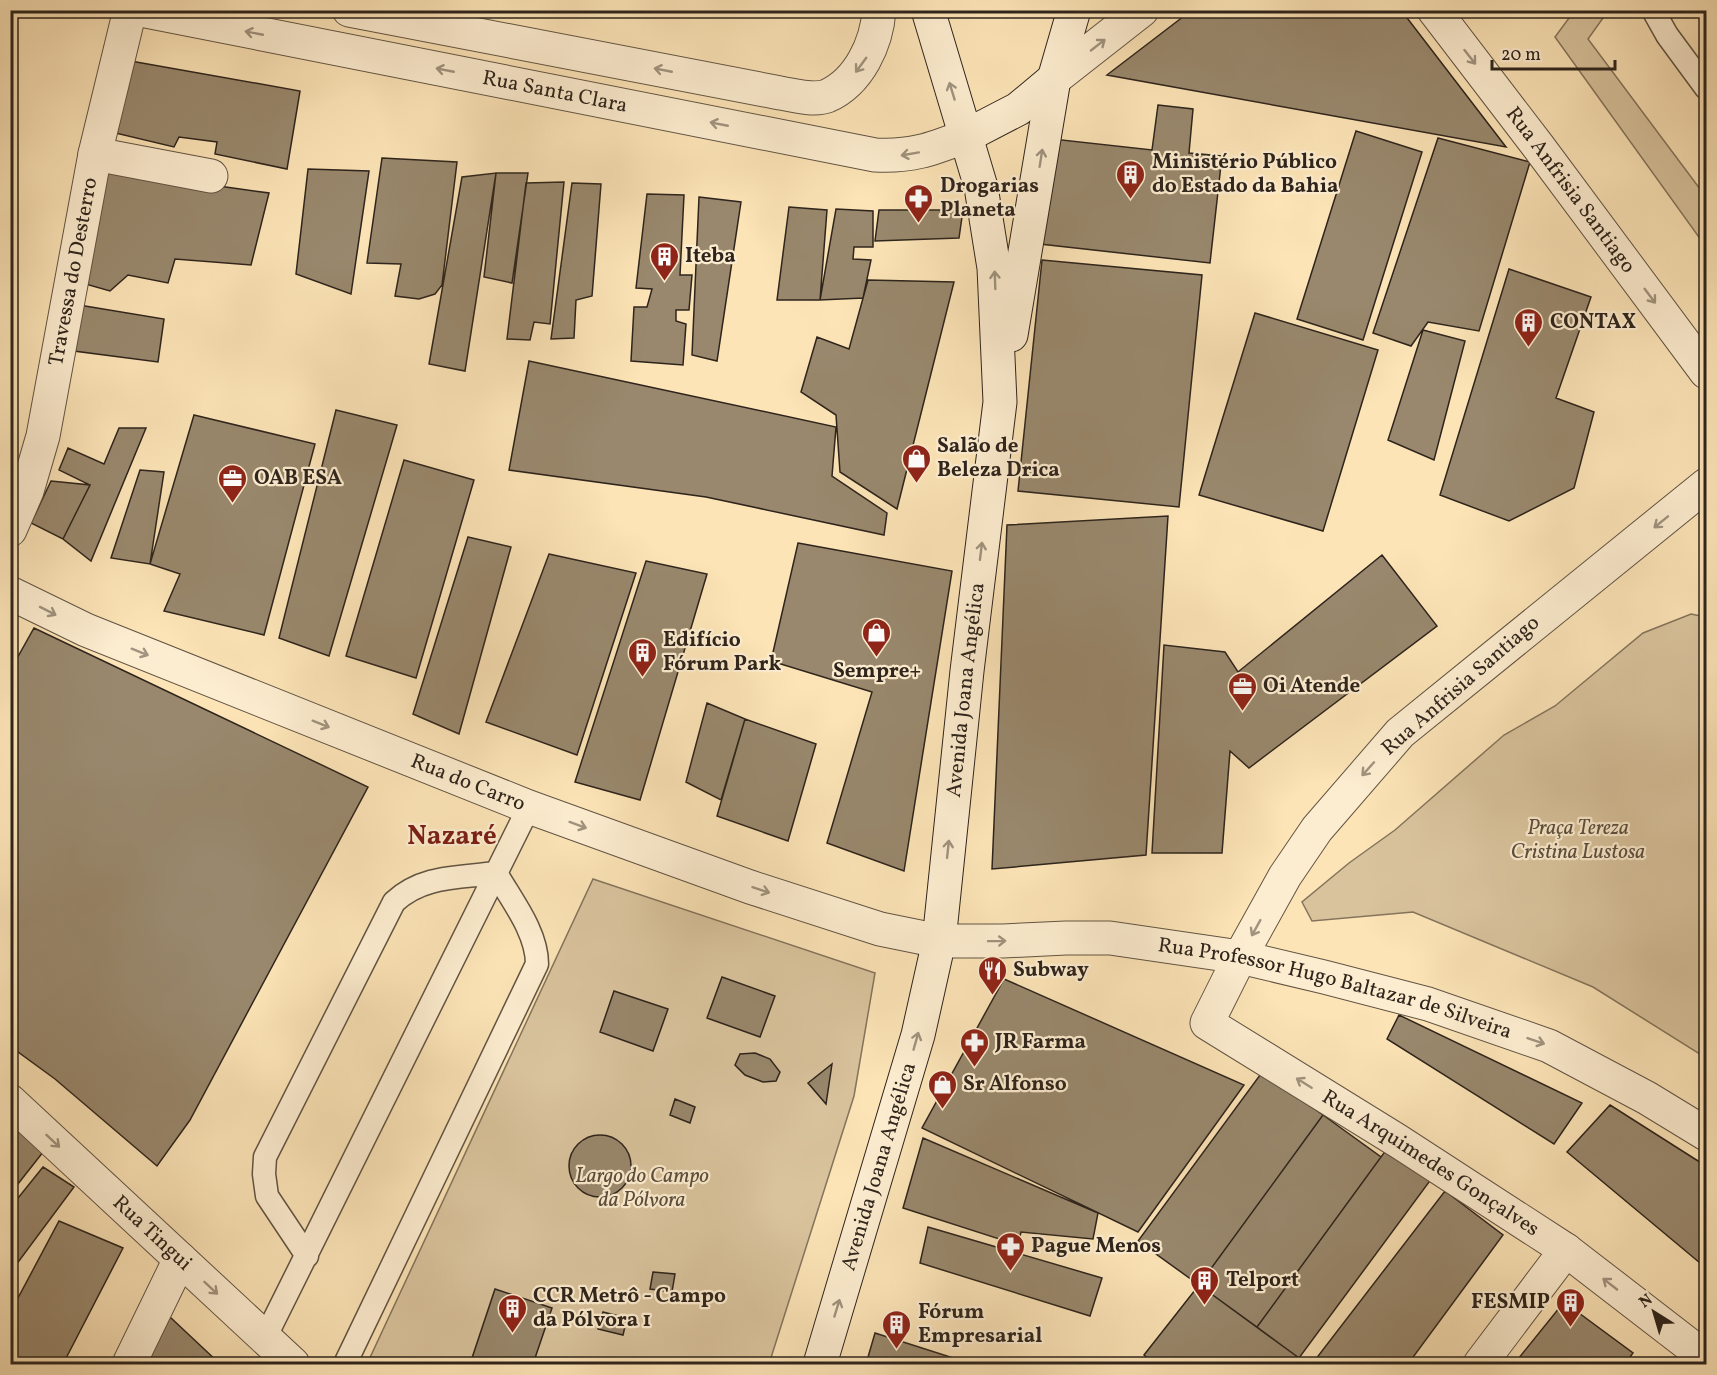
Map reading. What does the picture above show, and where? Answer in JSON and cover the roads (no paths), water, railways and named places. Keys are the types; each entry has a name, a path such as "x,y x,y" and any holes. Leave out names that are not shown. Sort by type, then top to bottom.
{"street":[{"name":"Travessa do Desterro","path":"10,530 27,491 43,436 95,154 130,10"},
{"name":"Rua Santa Clara","path":"141,10 875,155 898,156 925,152 966,136 1018,109 1054,79"},
{"name":"Rua Santa Clara","path":"349,10 780,93 826,97 850,80 866,58 879,10"},
{"name":"Avenida Joana Angélica","path":"820,1365 918,1035 939,941 967,671 999,402 994,268 981,187 928,10"},
{"path":"999,402 1054,79 1074,10"},
{"path":"1054,79 1142,10"},
{"name":"Rua Anfrisia Santiago","path":"1434,10 1539,146 1707,372"},
{"path":"95,154 212,176"},
{"name":"Rua Anfrisia Santiago","path":"1240,957 1285,876 1317,830 1400,733 1707,485"},
{"name":"Rua do Carro","path":"10,593 86,630 529,807 761,890 880,929 939,941"},
{"name":"Rua Professor Hugo Baltazar de Silveira","path":"939,941 1110,938 1240,957 1428,1004 1548,1046 1647,1098 1707,1134"},
{"name":"Rua Arquimedes Gonçalves","path":"1240,957 1207,1023 1398,1141 1566,1250 1707,1358"},
{"name":"Rua Tingui","path":"10,1101 293,1365"},
{"path":"1480,1365 1566,1250"},
{"path":"129,1365 180,1259"}],"lane":[{"path":"1653,10 1667,35 1707,88"},
{"path":"265,1338 529,807"},
{"path":"307,1256 267,1196 264,1174 265,1157 394,902 406,890 424,882 496,873"},
{"path":"345,1365 537,964 537,951 533,938 496,873"}],"place":[{"name":"Ministério Público do Estado da Bahia","path":"1131,200"},
{"name":"Drogarias Planeta","path":"919,224"},
{"name":"Iteba","path":"664,282"},
{"name":"CONTAX","path":"1529,348"},
{"name":"Salão de Beleza Drica","path":"916,484"},
{"name":"OAB ESA","path":"233,504"},
{"name":"Sempre+","path":"877,658"},
{"name":"Edifício Fórum Park","path":"642,678"},
{"name":"Oi Atende","path":"1242,712"},
{"name":"Subway","path":"992,996"},
{"name":"JR Farma","path":"974,1068"},
{"name":"Sr Alfonso","path":"942,1110"},
{"name":"Pague Menos","path":"1010,1272"},
{"name":"Telport","path":"1205,1306"},
{"name":"FESMIP","path":"1571,1328"},
{"name":"CCR Metrô - Campo da Pólvora 1","path":"512,1334"},
{"name":"Fórum Empresarial","path":"897,1350"}],"district":[{"name":"Nazaré","path":"452,837"}],"park label":[{"name":"Praça Tereza Cristina Lustosa","path":"1578,840"},
{"name":"Largo do Campo da Pólvora","path":"642,1188"}]}
